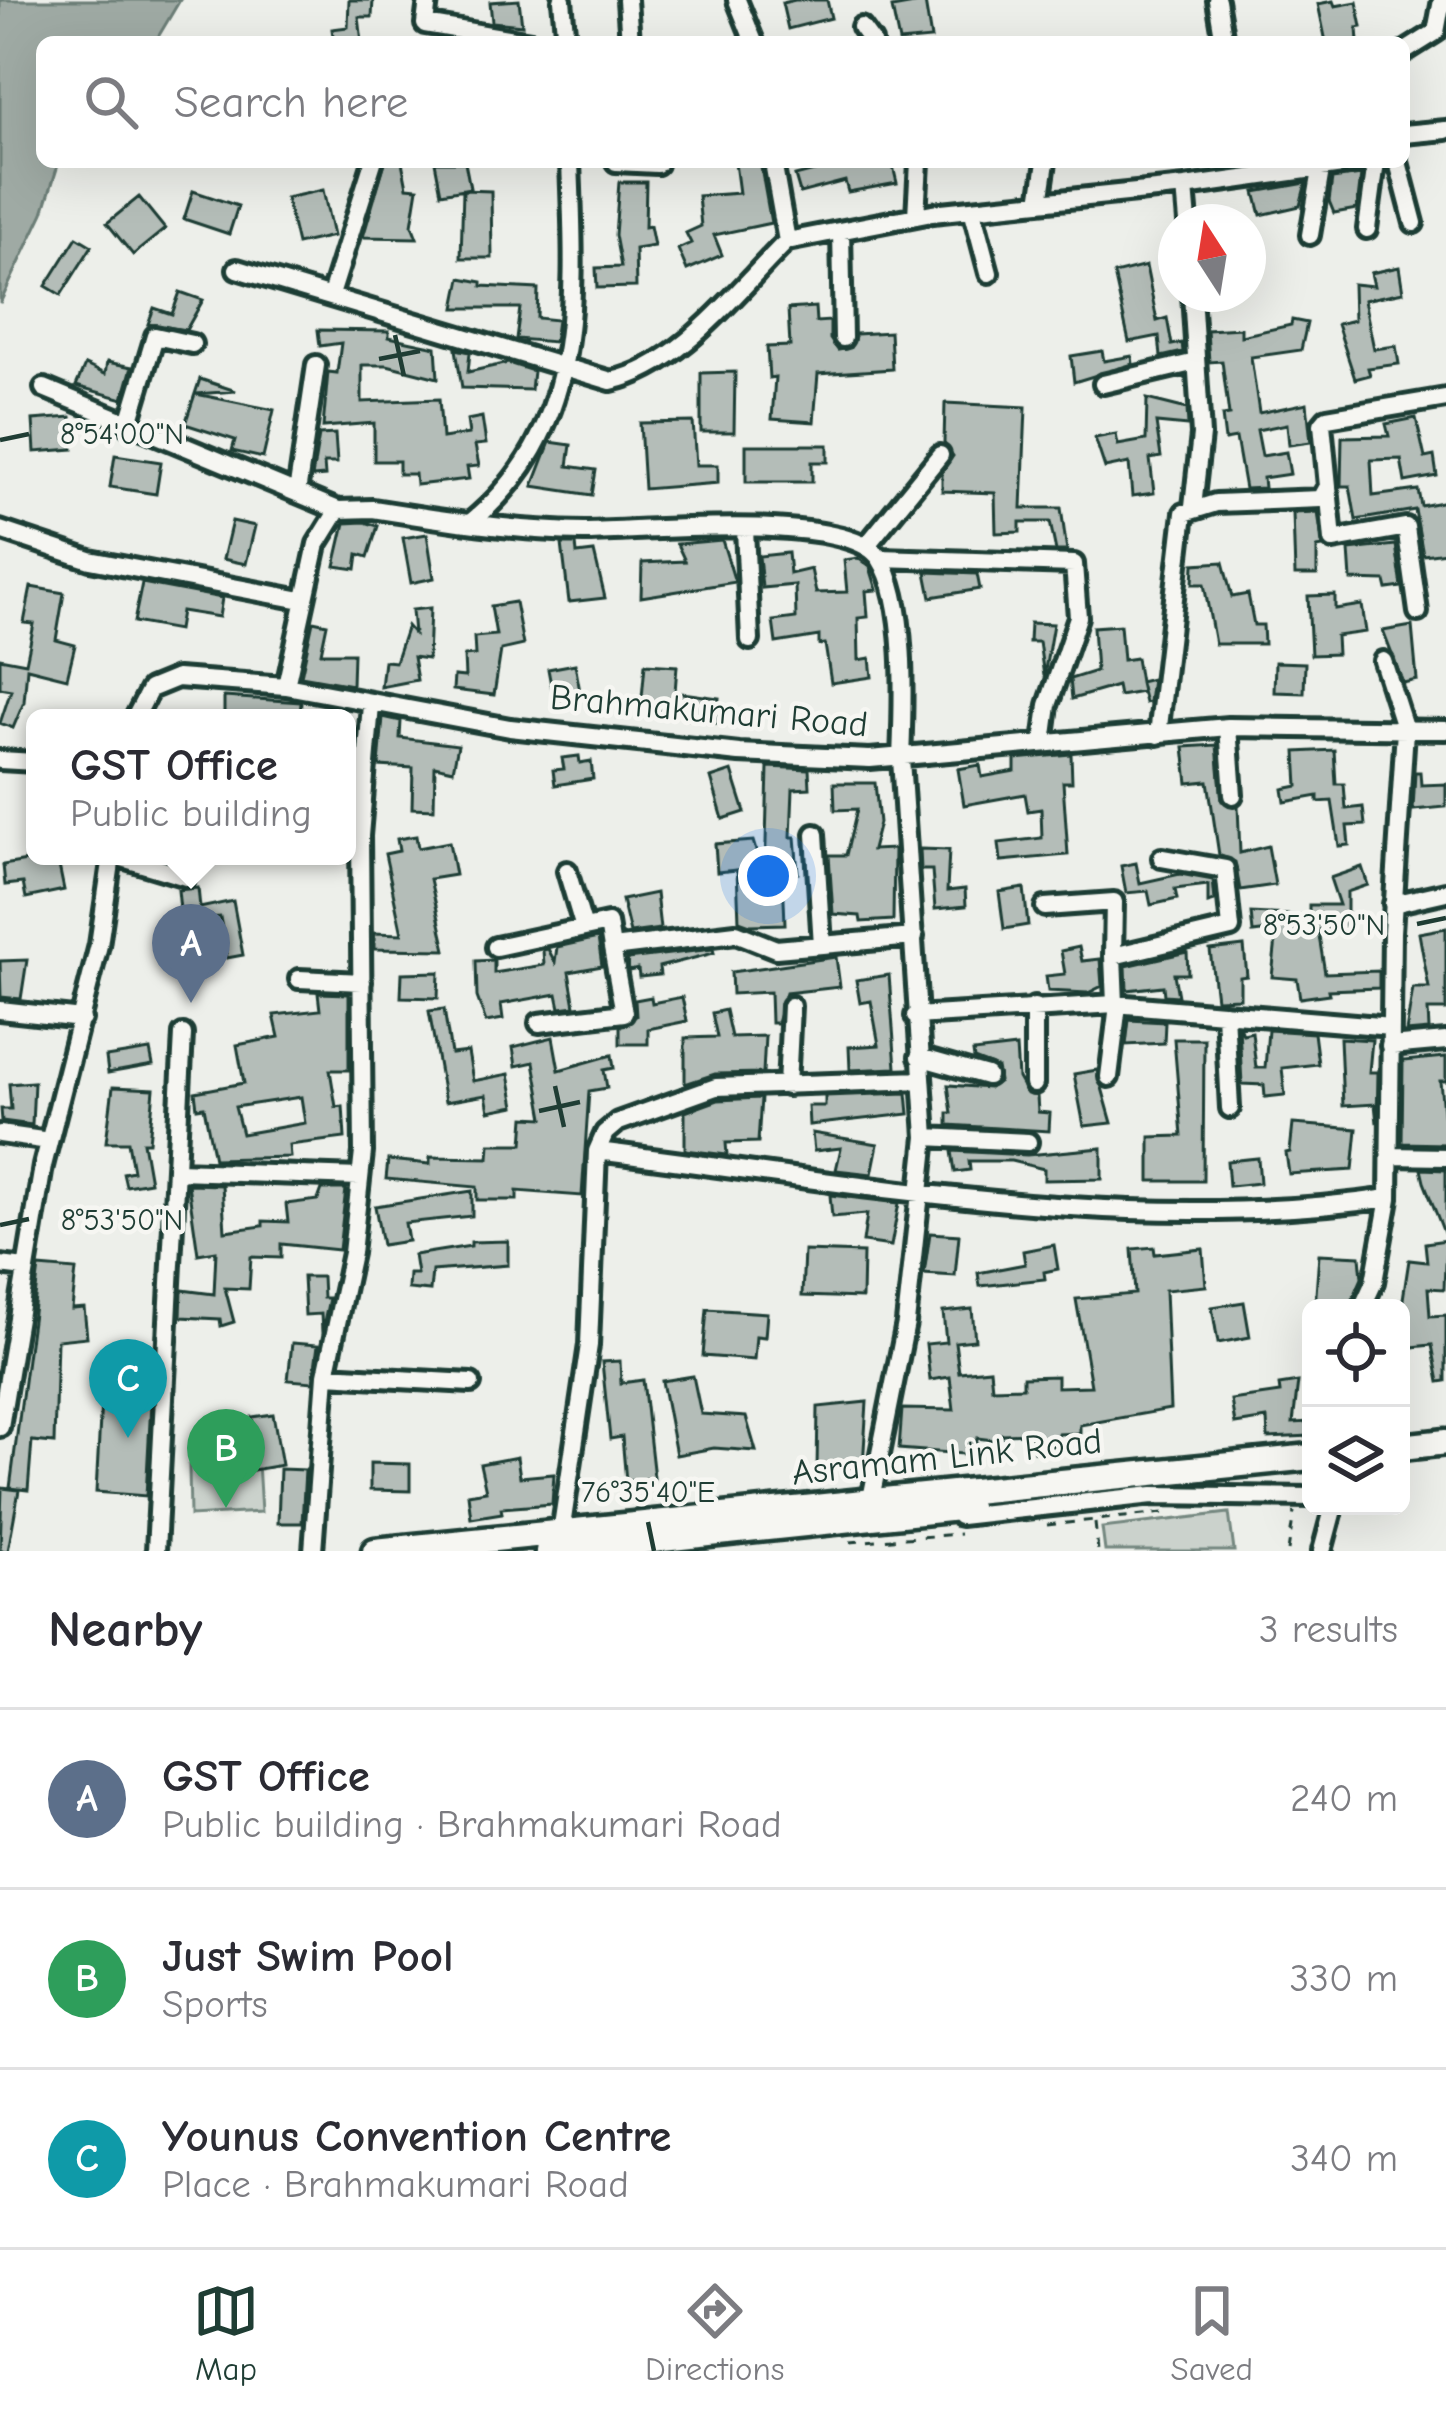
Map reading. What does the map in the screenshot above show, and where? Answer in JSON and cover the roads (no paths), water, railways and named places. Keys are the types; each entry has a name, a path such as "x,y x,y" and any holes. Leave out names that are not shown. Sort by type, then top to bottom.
{"main road":[{"path":"1410,1446 1446,1442"},
{"path":"1410,1461 1446,1457"},
{"name":"Asramam Link Road","path":"374,1551 554,1542 1302,1458"},
{"name":"Asramam Link Road","path":"869,1509 1302,1473"}],"street":[{"path":"428,0 425,24 496,36"},
{"path":"562,0 565,36"},
{"path":"627,0 630,36"},
{"path":"737,0 752,36"},
{"path":"1217,0 1223,36"},
{"path":"1410,48 1436,32 1442,0"},
{"path":"1410,133 1446,130"},
{"path":"332,295 371,168"},
{"path":"470,523 503,496 524,468 548,422 568,365 570,168"},
{"path":"774,168 787,241"},
{"path":"916,216 919,168"},
{"path":"1040,202 1045,168"},
{"path":"237,269 611,381 640,375 677,348 787,241 916,216 1186,187 1233,171 1332,168"},
{"path":"1367,229 1375,168"},
{"path":"1400,168 1414,223"},
{"path":"1310,235 1321,170"},
{"path":"1186,187 1187,204"},
{"path":"972,209 989,273"},
{"path":"841,231 843,338"},
{"path":"1157,735 1181,521 1193,506 1201,435 1193,312"},
{"path":"128,426 155,336 192,344"},
{"path":"1103,384 1196,362"},
{"path":"297,494 316,365"},
{"path":"44,388 338,510 373,509 583,532 745,528 821,533 873,551 1074,564 1078,617 1048,705 1043,743"},
{"path":"1418,612 1406,527 1333,540 1322,424 1328,418 1446,398"},
{"path":"873,551 940,455"},
{"path":"1193,506 1308,503 1321,499 1328,486"},
{"path":"286,686 316,544 338,510"},
{"path":"745,528 750,640"},
{"path":"0,530 91,560 302,600"},
{"path":"869,1509 906,1323 926,1137 901,759 904,705 890,583 873,551"},
{"path":"1366,1299 1375,1282 1389,1198 1394,904 1405,730 1383,661"},
{"name":"Brahmakumari Road","path":"140,709 150,688 177,678 286,686 510,728 739,753 901,759 1228,727 1446,730"},
{"path":"314,1551 326,1375 352,1253 360,1177 360,836 371,705"},
{"path":"1228,727 1233,795"},
{"path":"815,834 822,945"},
{"path":"1113,956 1231,928 1225,869 1162,858"},
{"path":"0,1427 49,1141 82,1019 112,865"},
{"path":"145,865 186,877"},
{"path":"567,871 584,928"},
{"path":"1394,904 1446,892"},
{"path":"1045,907 1114,902 1116,1005 1109,1077"},
{"path":"496,947 608,923 624,1012 539,1023"},
{"path":"612,948 736,933 776,949 914,937"},
{"path":"299,979 362,982"},
{"path":"915,1016 1116,1005 1225,1012 1446,1041"},
{"path":"787,1086 791,1006"},
{"path":"1034,1006 1034,1084"},
{"path":"0,1010 82,1019"},
{"path":"1225,1012 1230,1108"},
{"path":"156,1551 183,1034"},
{"path":"919,1058 988,1076"},
{"path":"554,1542 589,1345 597,1150 604,1132 618,1122 716,1087 922,1080"},
{"path":"0,1135 49,1141"},
{"path":"926,1137 1028,1142"},
{"path":"597,1150 921,1192 1239,1213 1389,1198"},
{"path":"1390,1156 1446,1156"},
{"path":"177,1172 360,1177"},
{"path":"0,1265 25,1268"},
{"path":"326,1375 471,1383"},
{"path":"588,1551 1154,1495 1302,1499"},
{"path":"1322,1551 1332,1515"}],"place":[{"name":"GST Office","path":"191,1003"},
{"name":"Younus Convention Centre","path":"128,1438"},
{"name":"Just Swim Pool","path":"226,1508"}]}
